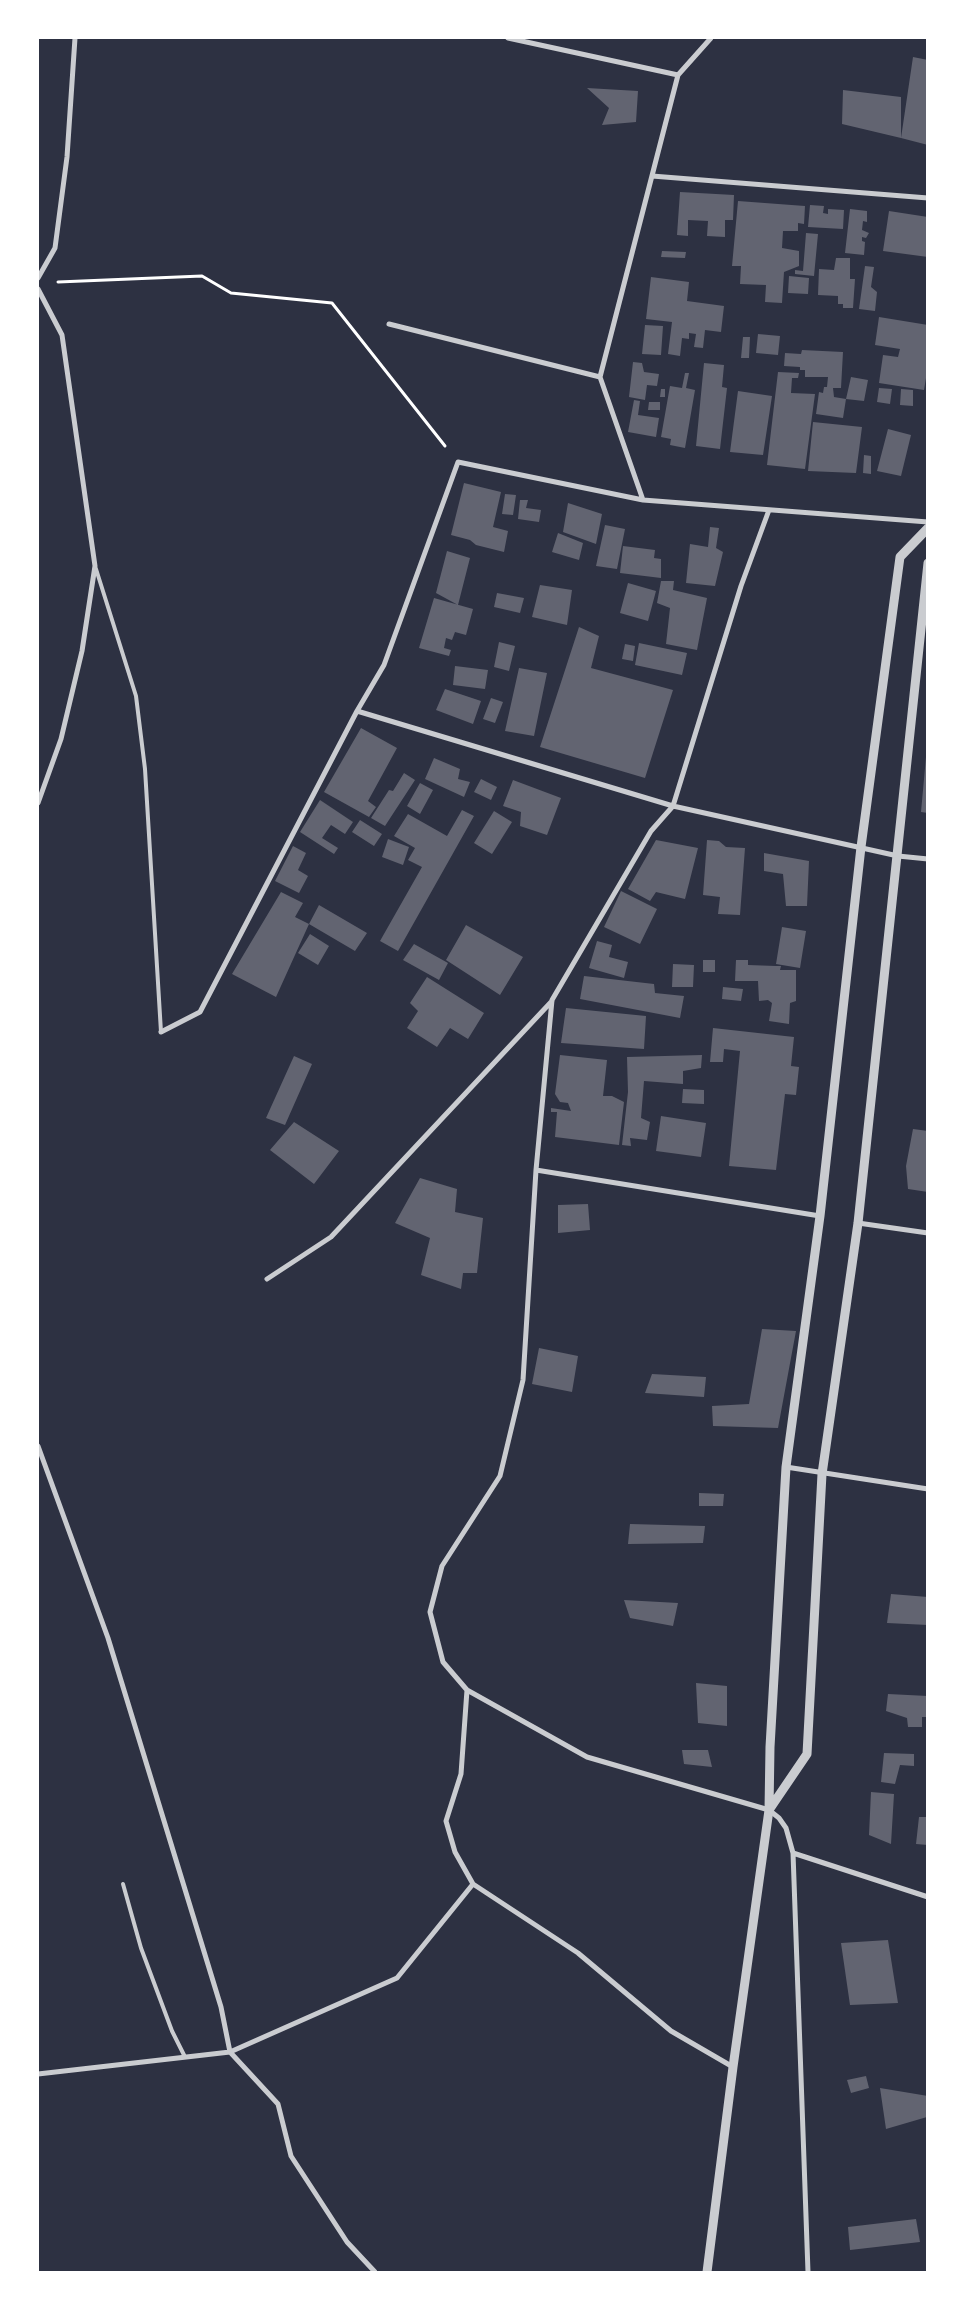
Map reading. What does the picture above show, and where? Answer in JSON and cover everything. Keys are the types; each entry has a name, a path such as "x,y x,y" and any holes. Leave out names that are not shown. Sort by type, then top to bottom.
{"street":[{"path":"38,278 55,248 67,157 76,38"},
{"path":"508,38 678,75"},
{"path":"642,500 600,377 678,75 711,38"},
{"path":"652,176 928,198"},
{"path":"38,289 62,336 95,566 82,651 63,730 38,803"},
{"path":"389,324 600,377"},
{"path":"161,1032 200,1012 357,711 384,665 458,462 642,500 928,522"},
{"path":"267,1278 331,1237 552,1000 651,831 673,806 741,586 768,510"},
{"path":"706,2272 769,1810 770,1747 786,1468 820,1216 861,847 900,557 928,528"},
{"path":"769,1810 807,1754 822,1474 858,1223 928,563"},
{"path":"357,711 673,806 898,856 928,859"},
{"path":"552,1000 536,1170 523,1380 500,1476 442,1566 430,1612 443,1662 467,1690 587,1757 769,1810 779,1818 786,1828 793,1853 808,2272"},
{"path":"536,1170 820,1216"},
{"path":"858,1223 928,1233"},
{"path":"38,1446 108,1638 221,2008 230,2052 278,2104 291,2156 347,2242 375,2272"},
{"path":"786,1468 928,1489"},
{"path":"467,1690 461,1774 446,1821 455,1852 473,1884 578,1953 671,2031 733,2067"},
{"path":"793,1853 928,1897"},
{"path":"38,2074 230,2052 396,1978 473,1884"}],"lane":[{"path":"95,566 136,696 144,770 161,1032"},
{"path":"123,1884 141,1948 172,2031 185,2057"}],"path":[{"path":"57,282 202,276 231,292 332,303 458,462"}],"building":[{"path":"913,57 928,60 928,145 901,138"},
{"path":"587,88 638,91 636,122 602,125 609,108"},
{"path":"843,90 901,97 901,138 842,124"},
{"path":"680,192 734,195 733,220 725,220 725,237 707,236 708,221 688,220 688,236 677,235"},
{"path":"738,201 805,206 804,224 798,223 798,231 783,231 782,248 799,251 799,266 784,272 782,303 765,302 766,285 740,284 741,266 732,266"},
{"path":"810,205 824,206 823,213 828,214 828,209 844,210 843,229 808,227"},
{"path":"850,209 867,211 867,222 863,221 862,230 869,233 866,238 862,237 862,241 865,242 864,255 845,253"},
{"path":"889,211 928,217 928,257 883,251"},
{"path":"806,233 818,234 814,276 795,274 795,270 803,271"},
{"path":"662,251 686,252 685,258 661,257"},
{"path":"836,258 850,258 850,279 855,279 853,308 843,308 843,304 838,304 838,296 818,295 819,269 834,270"},
{"path":"865,266 874,267 871,287 877,292 875,311 859,309"},
{"path":"789,276 809,278 808,294 788,293"},
{"path":"651,277 689,282 687,301 724,306 721,332 705,330 703,348 694,347 696,334 689,333 689,339 682,338 680,356 668,354 672,322 646,319"},
{"path":"879,317 928,325 928,366 924,390 879,383 883,355 898,357 900,349 875,345"},
{"path":"645,325 663,326 661,355 642,354"},
{"path":"758,334 780,336 778,355 756,353"},
{"path":"743,337 750,337 749,358 741,358"},
{"path":"802,350 843,352 841,388 833,388 834,397 846,399 843,418 816,414 819,392 823,393 824,387 827,387 828,377 805,377 805,370 800,370 800,367 784,366 785,353 801,354"},
{"path":"633,362 642,363 644,372 659,374 657,386 647,385 645,400 629,397"},
{"path":"704,363 724,365 722,387 727,388 720,449 696,446"},
{"path":"778,372 799,373 798,378 792,378 791,393 815,394 805,469 767,465"},
{"path":"685,373 689,373 686,388 695,390 685,448 670,445 671,439 661,437 670,386 682,388"},
{"path":"851,377 868,380 864,401 846,399"},
{"path":"879,388 892,389 890,404 877,402"},
{"path":"661,389 665,389 665,397 660,397"},
{"path":"901,389 913,390 913,406 900,405"},
{"path":"738,391 772,396 763,455 730,452"},
{"path":"634,400 640,401 638,415 659,418 656,437 628,432"},
{"path":"649,402 660,402 660,410 648,410"},
{"path":"813,422 862,427 856,473 808,471"},
{"path":"888,429 911,435 901,476 877,471"},
{"path":"864,455 871,456 871,474 863,473"},
{"path":"464,483 501,492 493,527 508,531 504,552 476,545 470,540 451,535"},
{"path":"505,494 516,495 513,515 502,514"},
{"path":"520,500 528,500 526,508 541,510 539,522 518,519"},
{"path":"568,503 602,514 596,544 563,532"},
{"path":"605,525 625,529 617,569 596,566"},
{"path":"710,527 719,528 716,548 723,552 715,586 686,583 690,544 708,547"},
{"path":"558,533 583,543 579,560 552,552"},
{"path":"623,546 655,550 654,558 661,559 661,578 620,573"},
{"path":"447,551 470,558 458,605 436,593"},
{"path":"661,581 674,581 673,590 707,598 697,650 666,644 670,608 657,603"},
{"path":"628,583 656,591 648,621 620,613"},
{"path":"540,585 572,590 567,625 532,617"},
{"path":"497,593 524,598 520,613 494,607"},
{"path":"434,598 473,609 466,635 455,632 452,640 446,638 444,648 451,650 449,656 419,648"},
{"path":"579,627 599,636 591,668 673,690 645,778 540,747"},
{"path":"499,642 515,646 509,671 494,667"},
{"path":"639,643 687,653 682,675 635,665"},
{"path":"625,644 635,646 633,661 622,659"},
{"path":"455,666 488,670 485,689 453,685"},
{"path":"519,668 547,673 534,736 505,731"},
{"path":"445,689 481,701 473,724 436,710"},
{"path":"491,698 503,702 495,723 483,719"},
{"path":"361,728 397,748 368,801 376,807 369,817 324,792"},
{"path":"926,757 928,757 928,813 921,812"},
{"path":"434,758 460,769 458,779 470,782 464,797 425,779"},
{"path":"404,773 415,780 385,826 371,818 389,790 393,791"},
{"path":"481,779 497,787 491,800 474,792"},
{"path":"513,780 561,798 547,835 520,826 521,812 503,806"},
{"path":"420,783 433,790 420,814 407,806"},
{"path":"320,800 353,822 345,834 331,825 322,838 338,848 334,854 300,832"},
{"path":"462,810 474,816 398,951 380,941 422,867 408,860 415,848 394,836 408,814 447,836"},
{"path":"494,811 512,822 492,854 474,843"},
{"path":"360,820 382,834 374,846 352,832"},
{"path":"388,839 409,847 403,865 382,857"},
{"path":"656,840 698,848 685,899 656,892 650,901 628,889"},
{"path":"707,840 719,841 726,847 745,848 740,915 718,914 720,897 703,895"},
{"path":"293,846 306,853 298,870 308,876 299,893 275,881"},
{"path":"764,853 809,861 807,906 786,906 783,874 764,871"},
{"path":"621,891 657,909 640,944 604,927"},
{"path":"281,892 303,903 295,917 309,924 276,997 232,974"},
{"path":"319,905 367,933 355,951 309,924"},
{"path":"466,925 523,957 500,995 446,960"},
{"path":"782,927 806,931 800,968 776,964"},
{"path":"310,934 329,946 318,965 298,953"},
{"path":"597,941 612,945 609,957 628,962 624,978 589,968"},
{"path":"414,944 448,963 439,980 403,960"},
{"path":"703,960 715,960 715,972 703,972"},
{"path":"736,960 748,960 748,965 781,966 780,970 796,970 796,1001 790,1003 789,1024 769,1021 772,1003 768,1000 759,1001 758,981 735,981"},
{"path":"673,964 694,965 693,987 672,987"},
{"path":"584,976 654,984 655,993 684,996 680,1018 580,999"},
{"path":"427,977 484,1013 468,1039 450,1028 437,1047 407,1028 418,1011 410,1003"},
{"path":"723,987 743,989 741,1001 722,999"},
{"path":"566,1008 646,1016 644,1049 561,1043"},
{"path":"713,1028 794,1037 791,1066 799,1067 796,1095 785,1094 776,1170 729,1166 740,1051 724,1049 723,1062 710,1062"},
{"path":"560,1055 607,1060 603,1096 612,1096 624,1102 619,1145 555,1137 557,1112 551,1112 551,1108 571,1111 568,1103 560,1102 555,1094"},
{"path":"702,1055 701,1068 683,1071 683,1084 644,1081 641,1118 650,1122 647,1140 630,1138 631,1146 622,1145 628,1092 627,1057"},
{"path":"294,1056 312,1064 285,1125 266,1118"},
{"path":"683,1089 704,1090 704,1104 682,1103"},
{"path":"661,1116 706,1123 701,1157 656,1151"},
{"path":"294,1122 339,1151 314,1184 270,1150"},
{"path":"913,1129 928,1131 928,1192 908,1189 906,1166"},
{"path":"420,1178 457,1189 455,1212 483,1218 477,1273 463,1273 461,1289 421,1275 430,1238 395,1223"},
{"path":"588,1204 590,1230 558,1233 558,1205"},
{"path":"762,1329 796,1331 778,1428 713,1426 712,1406 749,1404"},
{"path":"539,1348 578,1356 572,1392 532,1384"},
{"path":"652,1374 706,1377 704,1397 645,1393"},
{"path":"699,1493 724,1494 723,1506 699,1506"},
{"path":"630,1524 705,1526 703,1543 628,1544"},
{"path":"891,1594 928,1597 928,1625 887,1623"},
{"path":"624,1600 678,1603 673,1626 630,1618"},
{"path":"696,1683 727,1686 727,1726 698,1723"},
{"path":"888,1694 928,1696 928,1717 922,1717 922,1727 908,1727 907,1718 886,1711"},
{"path":"682,1750 708,1750 712,1767 684,1764"},
{"path":"884,1753 914,1754 914,1766 900,1765 895,1784 881,1782"},
{"path":"871,1792 894,1794 891,1844 869,1835"},
{"path":"919,1817 928,1817 928,1845 916,1844"},
{"path":"888,1940 898,2003 850,2005 841,1943"},
{"path":"866,2076 869,2088 851,2093 847,2080"},
{"path":"880,2088 928,2096 927,2117 886,2129"},
{"path":"916,2219 920,2242 850,2250 848,2227"}]}
